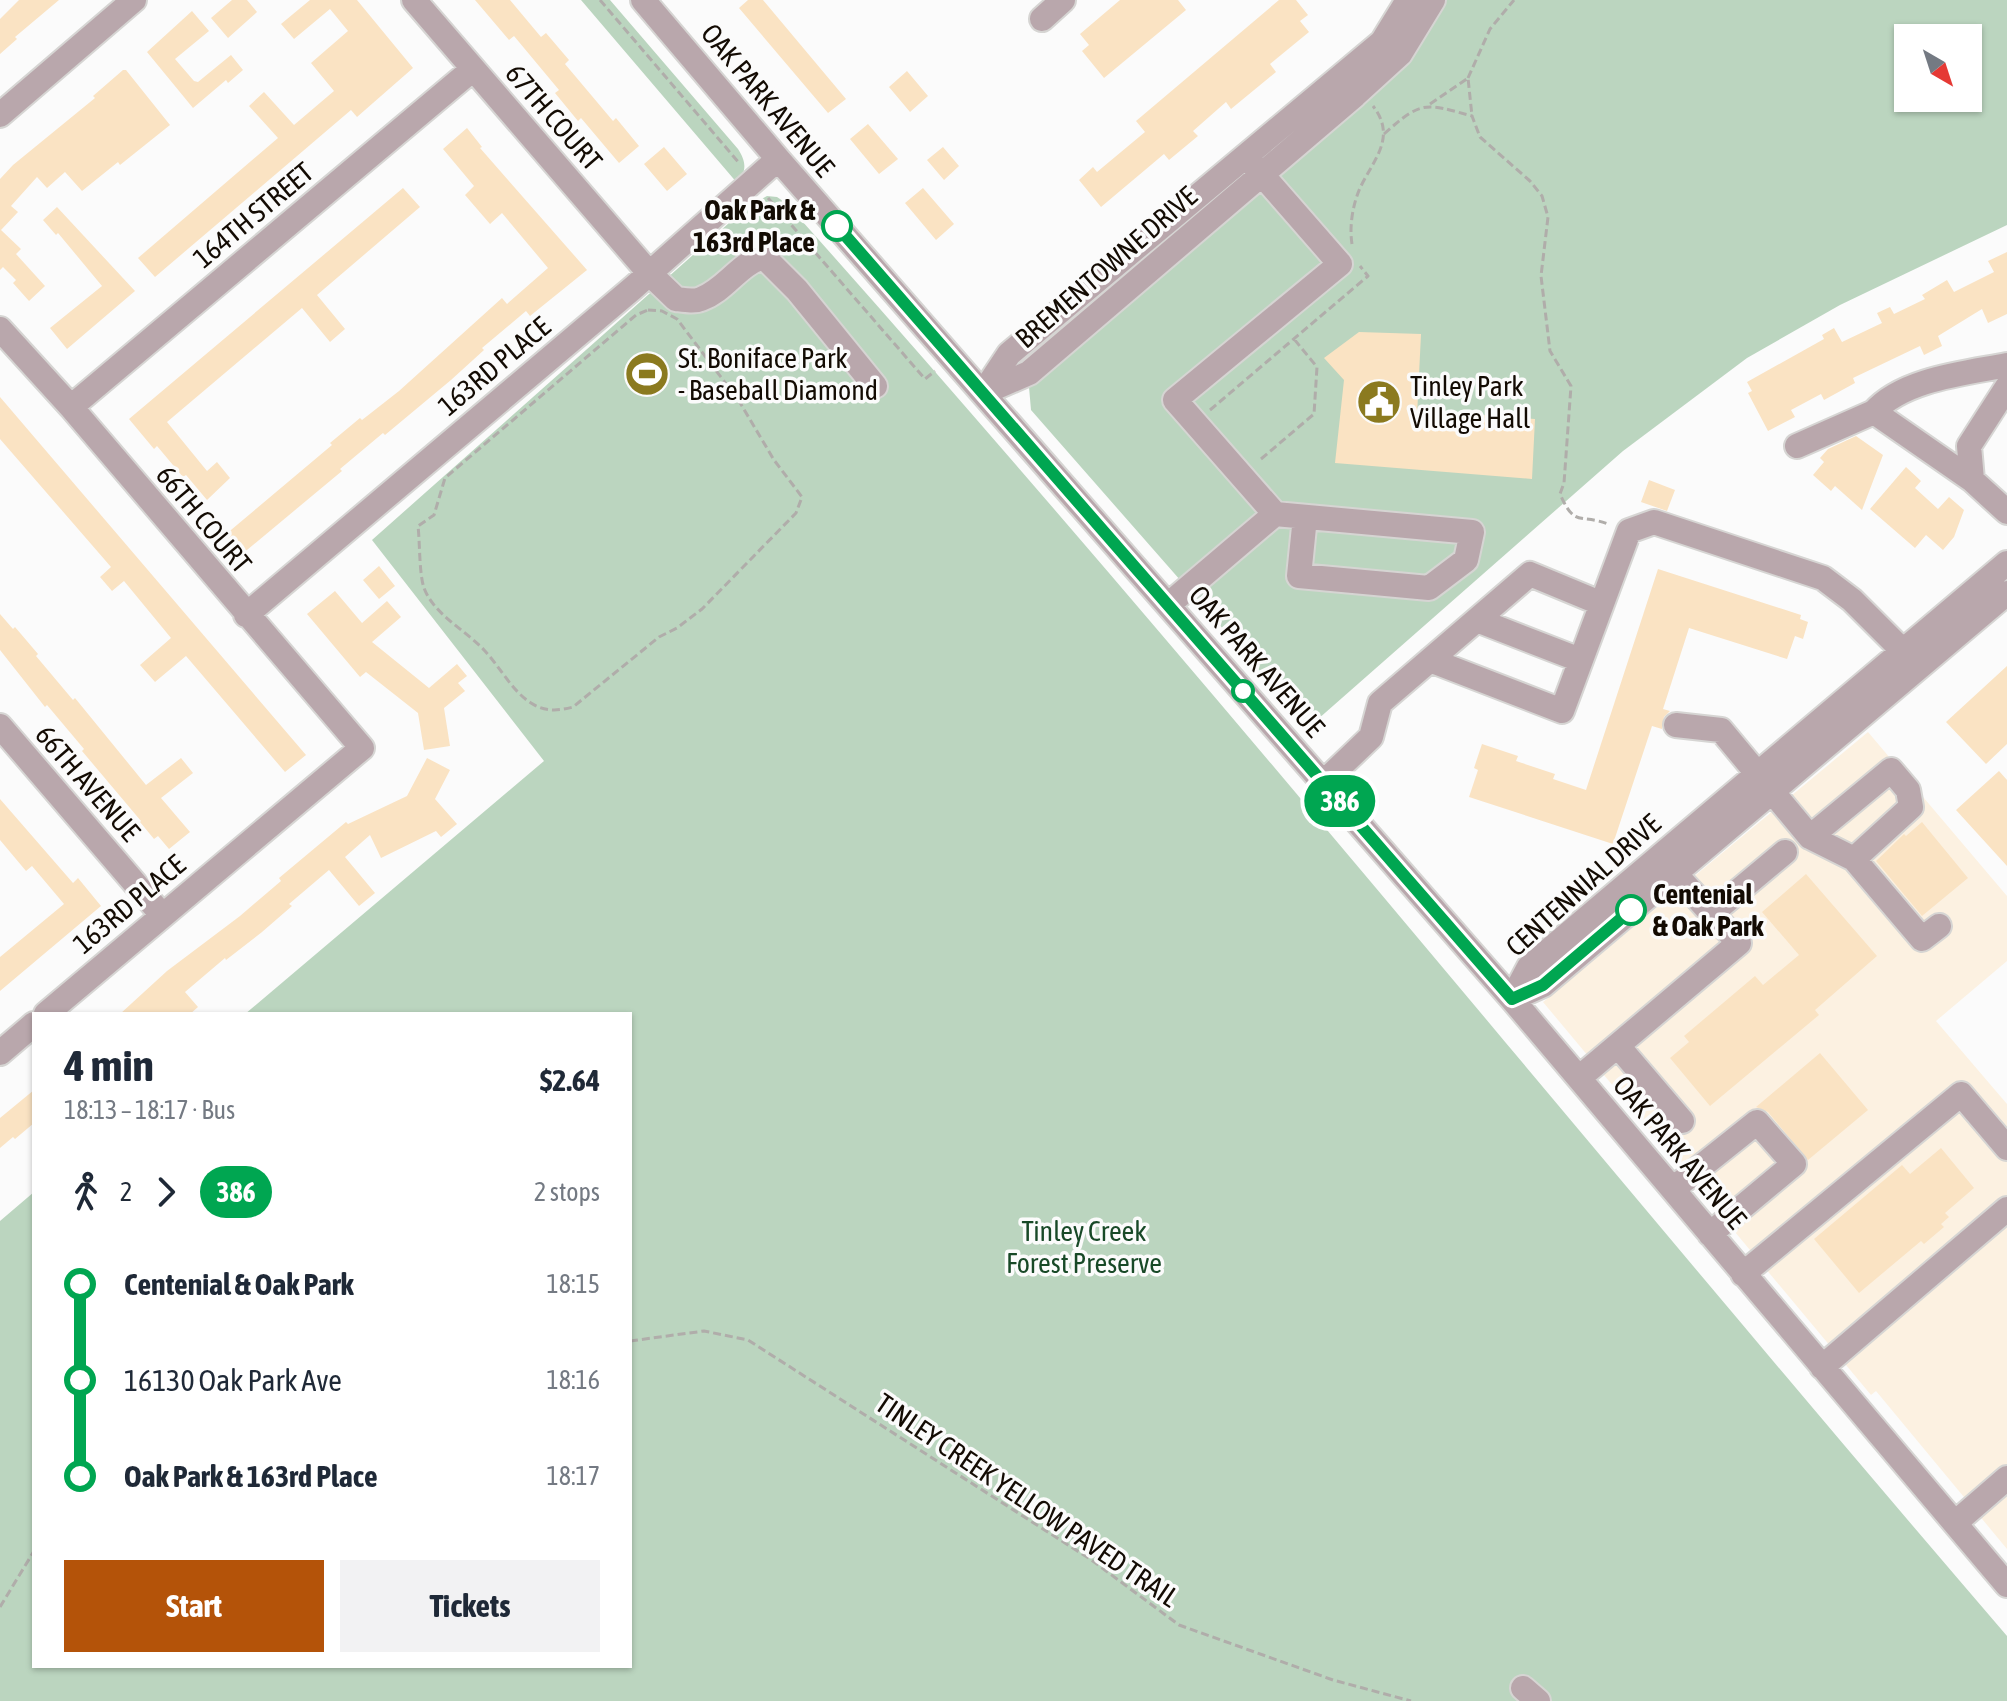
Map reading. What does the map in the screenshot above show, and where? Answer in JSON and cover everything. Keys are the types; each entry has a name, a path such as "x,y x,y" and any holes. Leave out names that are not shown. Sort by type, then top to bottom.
{"street":[{"path":"0,115 134,0"},
{"name":"67TH COURT","path":"414,0 650,274 676,299 699,300 720,289 752,260 764,257 797,290 875,386"},
{"name":"OAK PARK AVENUE","path":"643,0 778,159 1512,999 2007,1585"},
{"path":"1042,19 1063,0"},
{"name":"BREMENTOWNE DRIVE","path":"983,393 1029,373 1262,174 1348,87 1382,42 1408,0"},
{"name":"BREMENTOWNE DRIVE","path":"983,393 1009,354 1244,155 1400,54 1433,0"},
{"name":"164TH STREET","path":"71,407 473,69"},
{"path":"1244,155 1340,264 1175,400 1275,514 1472,532 1466,560 1429,588 1299,576 1305,517"},
{"name":"163RD PLACE","path":"246,615 650,274 778,159"},
{"name":"66TH COURT","path":"0,329 71,407 362,748"},
{"path":"1797,446 1874,412 1884,401 1932,380 2007,365"},
{"path":"1972,480 1969,446 2007,387"},
{"path":"1874,412 1972,480 2007,512"},
{"path":"1168,605 1275,514"},
{"path":"1430,660 1562,711 1629,531 1654,522 1823,578 1852,600 1911,659"},
{"name":"CENTENNIAL DRIVE","path":"1512,999 1543,985 1667,865 1911,659 2007,563"},
{"path":"1323,783 1371,737 1380,703 1530,574 1600,603"},
{"name":"CENTENNIAL DRIVE","path":"1911,659 2007,593"},
{"path":"1477,620 1580,660"},
{"path":"1676,725 1721,730 1810,837 1854,859 1922,939 1939,926"},
{"name":"66TH AVENUE","path":"0,726 162,915"},
{"name":"163RD PLACE","path":"48,1012 362,748"},
{"path":"1810,837 1891,770 1908,790 1911,807 1854,859"},
{"path":"1712,913 1785,852"},
{"path":"1579,1078 1739,943 1667,865"},
{"path":"0,1053 32,1026"},
{"path":"1618,1046 1682,1121"},
{"path":"1743,1274 1961,1094 2007,1148"},
{"path":"1673,1189 1757,1122 1794,1164 1710,1234"},
{"path":"1822,1367 2007,1209"},
{"path":"1955,1523 2007,1478"}],"path":[{"path":"600,0 742,166"},
{"path":"1514,0 1490,29 1477,52 1468,78 1472,116 1480,137 1530,181 1542,196 1548,217 1541,276 1550,351 1571,386 1564,483 1560,494 1568,512 1575,517 1600,520"},
{"path":"1384,134 1408,112 1430,104 1468,78"},
{"path":"1430,104 1472,116"},
{"path":"767,196 925,379"},
{"path":"648,310 662,311 677,319 739,401 774,460 802,497 796,513 702,609 659,637 573,707 556,711 530,703 484,649 436,606 424,588 418,526 434,515 445,478 636,315 648,310"},
{"path":"1261,459 1314,414 1317,367 1294,339"},
{"name":"TINLEY CREEK YELLOW PAVED TRAIL","path":"632,1341 704,1331 748,1340 1090,1559 1179,1625 1333,1680 1411,1701"},
{"path":"0,1607 32,1554"}],"shaded area":[{"path":"1868,732 2007,896 2007,961 1936,1021 2007,1104 2007,1549 1876,1391 1871,1395 1543,1002"}],"green space":[{"path":"581,0 610,0 738,149 744,166 738,184"},
{"path":"1445,0 2007,0 2007,225 1840,305 1747,358 1623,451 1309,727 1031,410 1029,387 1404,65"},
{"name":"Tinley Creek Forest Preserve","path":"767,196 777,197 786,203 942,379 1096,557 2007,1636 2007,1701 0,1701 0,1221 32,1194 32,1668 632,1668 632,1012 247,1012 544,761 372,540 747,207"}],"building":[{"path":"19,0 59,0 15,37 17,39 0,54 0,19"},
{"path":"232,0 247,0 257,12 228,38 211,18"},
{"path":"310,0 357,0 413,68 357,117 351,110 155,277 138,258 278,138 249,106 264,92 294,125 334,91 311,63 348,31 330,9 294,39 281,24"},
{"path":"475,0 510,0 541,37 546,33 569,60 565,64 613,121 616,118 639,146 619,163 581,118 578,121 555,93 559,90 514,36 509,40"},
{"path":"748,0 763,0 846,99 828,113 739,8"},
{"path":"1120,0 1178,0 1186,10 1104,78 1082,51 1089,45 1080,34"},
{"path":"1279,0 1296,0 1308,15 1300,21 1309,32 1270,64 1276,72 1231,109 1226,102 1193,131 1198,136 1169,160 1164,154 1101,207 1079,180 1093,167 1097,172 1145,132 1136,121"},
{"path":"192,11 209,31 175,59 194,81 198,82 231,55 243,70 193,108 147,52"},
{"path":"123,70 170,125 82,191 65,172 47,188 37,177 11,206 18,212 1,230 21,249 16,254 45,286 29,301 13,283 16,280 3,267 0,270 0,179"},
{"path":"907,71 928,96 910,112 889,87"},
{"path":"868,124 898,159 879,174 850,139"},
{"path":"467,128 480,148 587,270 530,316 526,311 482,348 484,350 451,380 385,435 383,433 241,555 225,535 360,418 362,420 399,391 502,298 507,304 548,268 502,213 490,224 465,195 474,186 443,149"},
{"path":"664,147 687,174 667,191 644,164"},
{"path":"943,147 959,166 944,180 927,160"},
{"path":"403,188 420,207 317,295 345,329 330,342 302,308 167,422 207,471 217,462 230,478 207,500 157,446 154,449 129,419"},
{"path":"923,188 954,224 936,240 905,203"},
{"path":"57,207 135,291 67,349 50,328 102,286 58,233 56,235 43,220"},
{"path":"2007,252 2007,314 1988,323 1982,309 1938,336 1942,346 1924,355 1920,346 1853,378 1855,383 1824,400 1821,394 1791,410 1795,417 1768,431 1748,393 1752,391 1747,382 1824,339 1822,335 1834,328 1842,342 1882,323 1877,313 1890,307 1894,314 1925,299 1922,295 1947,280 1954,292 1994,272 1988,261"},
{"name":"Tinley Park Village Hall","path":"1359,332 1421,334 1417,416 1443,417 1444,412 1535,419 1532,479 1335,463 1344,380 1324,358"},
{"path":"0,397 306,755 285,772 186,656 155,682 140,665 171,638 124,581 112,591 100,577 111,567 0,439"},
{"path":"1856,436 1883,455 1862,510 1835,486 1831,491 1813,475 1824,462 1820,458 1828,449"},
{"path":"1906,467 1921,481 1915,488 1938,509 1949,497 1964,510 1954,537 1943,550 1926,535 1915,548 1870,509"},
{"path":"1649,480 1675,490 1667,511 1641,502"},
{"path":"379,566 395,586 379,599 363,580"},
{"path":"1658,569 1801,615 1800,619 1808,622 1803,639 1795,636 1787,659 1689,628 1663,709 1670,711 1664,717 1662,729 1652,726 1613,844 1469,797 1482,744 1518,756 1516,761 1555,774 1553,779 1586,790"},
{"path":"335,591 362,623 387,601 401,617 372,642 429,688 457,664 467,676 458,683 465,691 444,708 450,746 424,750 418,713 366,672 360,677 307,614"},
{"path":"0,614 13,629 15,627 146,785 181,758 193,773 161,798 190,832 169,849 158,836 154,839 82,751 84,749 47,705 45,707 0,650"},
{"path":"2007,666 2007,744 1986,764 1946,722"},
{"path":"427,758 450,770 435,799 457,824 441,837 436,831 381,858 370,835 345,857 375,893 359,906 329,870 262,932 185,992 198,1007 192,1012 122,1012 167,971 240,916 281,881 279,878 346,822 348,824 407,796"},
{"path":"1999,771 2007,780 2007,866 1956,810"},
{"path":"0,799 73,883 78,878 101,906 0,991 0,957 64,904 32,866 26,871 0,840"},
{"path":"1922,822 1968,878 1922,916 1876,861 1904,834 1906,836"},
{"path":"1806,874 1877,956 1815,1010 1819,1015 1710,1106 1670,1058 1689,1042 1684,1036 1755,976 1763,985 1799,955 1762,912"},
{"path":"1820,1053 1868,1110 1808,1160 1768,1112 1756,1107"},
{"path":"32,1092 32,1125 0,1148 0,1118"},
{"path":"1941,1148 1974,1188 1945,1213 1949,1217 1941,1224 1944,1227 1924,1244 1921,1241 1859,1293 1814,1239 1902,1165 1910,1174"}],"bus line":[{"name":"386","path":"837,226 1512,999 1543,985 1631,910"}],"place":[{"name":"Oak Park & 163rd Place","path":"837,226"},
{"name":"St. Boniface Park - Baseball Diamond","path":"647,374"},
{"name":"Tinley Park Village Hall","path":"1379,402"},
{"name":"Centenial & Oak Park","path":"1631,910"}]}
